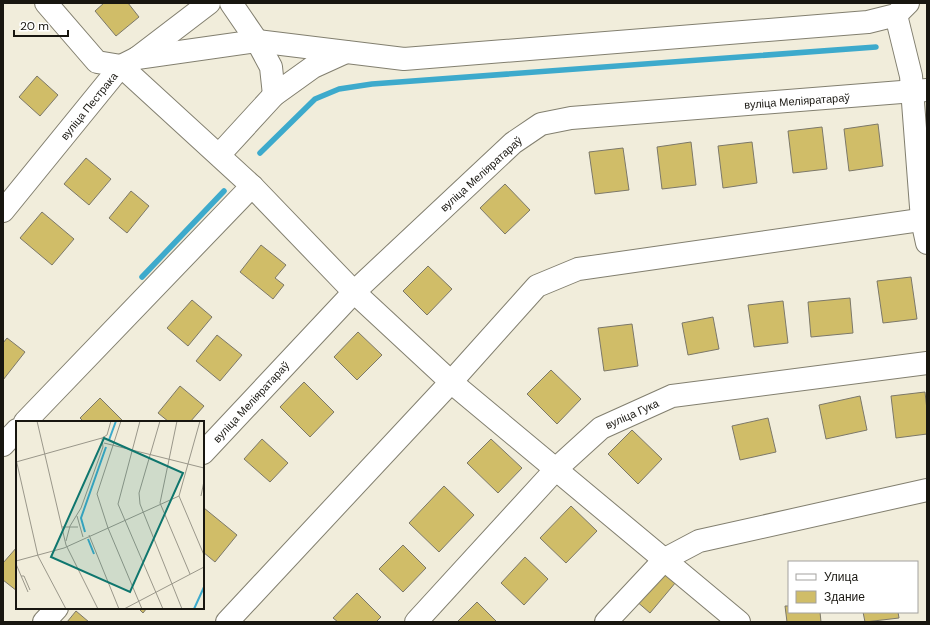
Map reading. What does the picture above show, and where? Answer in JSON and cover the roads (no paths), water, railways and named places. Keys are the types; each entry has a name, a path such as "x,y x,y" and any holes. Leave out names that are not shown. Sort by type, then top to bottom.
{"street":[{"path":"46,3 97,62 129,62 256,41 404,59 868,22 902,9 911,76 919,91 924,219 927,243"},
{"name":"вуліца Пестрака","path":"3,211 129,62 209,3"},
{"path":"231,3 271,67 274,95"},
{"path":"218,155 274,95 313,67 347,51"},
{"path":"129,62 218,155 252,186 354,292 451,382 557,468 739,622"},
{"name":"вуліца Меліяратараў","path":"204,452 354,292 514,143 540,124 571,118 919,91"},
{"path":"26,421 252,186"},
{"path":"227,622 451,382 537,286 578,269 924,219"},
{"name":"вуліца Гука","path":"416,622 557,468 601,428 672,396 927,363"},
{"path":"3,445 16,431"},
{"path":"606,622 665,559 699,541 927,490"},
{"path":"44,622 56,609"}],"waterway":[{"path":"260,153 315,99 339,89 372,84 876,47"},
{"path":"142,277 224,191"}]}
